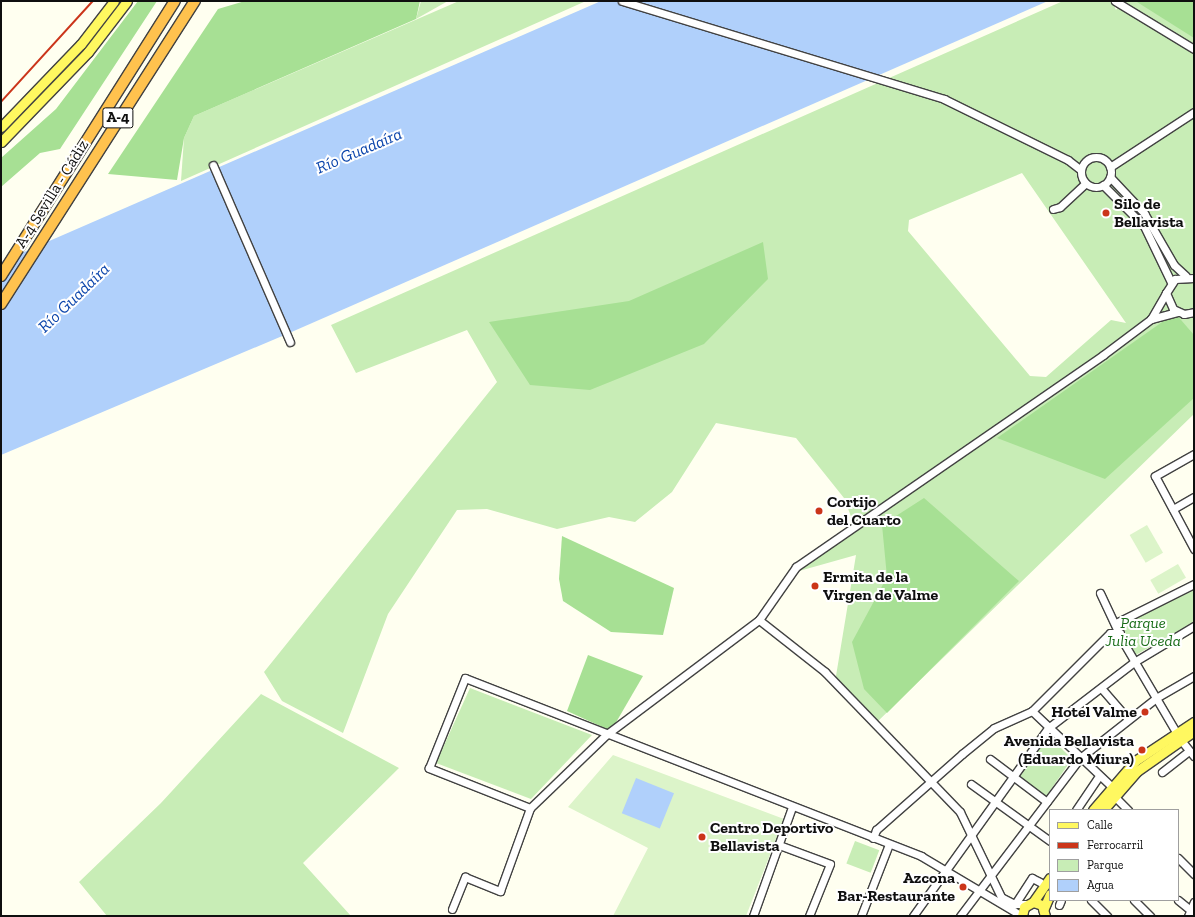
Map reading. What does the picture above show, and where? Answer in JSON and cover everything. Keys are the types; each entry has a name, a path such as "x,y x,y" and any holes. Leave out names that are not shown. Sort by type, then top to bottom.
{"highway":[{"name":"A-4 Sevilla - Cádiz","path":"1,276 75,156 175,1"},
{"name":"A-4 Sevilla - Cádiz","path":"1,304 195,1"}],"main road":[{"path":"1,128 82,44 114,1"},
{"path":"1,142 88,52 127,1"},
{"path":"1104,809 1137,771 1194,722"},
{"path":"1094,809 1110,786 1145,753 1178,736 1194,731"},
{"path":"1022,916 1030,903 1049,879"},
{"path":"1030,903 1045,914 1049,898"}],"street":[{"path":"622,1 910,87 944,99 1068,160 1081,170 1086,183"},
{"path":"1115,1 1194,49"},
{"path":"1110,167 1194,112"},
{"path":"1068,160 1085,162 1097,157 1110,167"},
{"path":"1081,170 1085,162"},
{"path":"214,167 290,342"},
{"path":"1103,185 1110,177 1110,167"},
{"path":"1110,177 1144,213 1174,265 1191,277"},
{"path":"1053,209 1086,183 1103,185 1144,226 1171,282"},
{"path":"1171,282 1191,277"},
{"path":"1151,319 1171,282"},
{"path":"1166,293 1169,304 1178,312"},
{"path":"452,909 465,877 500,891 530,808 607,734 759,620 796,567 1151,319 1178,312 1193,314"},
{"path":"1194,454 1155,476 1192,540 1194,549"},
{"path":"1173,509 1194,497"},
{"path":"1116,623 1194,584"},
{"path":"1100,593 1134,662 1178,736 1191,753 1162,772"},
{"path":"759,620 825,672 960,812 972,831 1002,897 1015,904 1030,903"},
{"path":"913,916 972,831 1048,728 1102,689 1134,662 1194,626"},
{"path":"873,838 876,830 994,728 1032,711 1105,637 1121,636"},
{"path":"960,916 1080,758 1156,698 1194,676"},
{"path":"530,808 429,768 465,678 820,818 921,856 978,893 1022,916"},
{"path":"1102,689 1128,719"},
{"path":"1032,711 1110,786"},
{"path":"990,759 1047,802"},
{"path":"1077,809 1099,776"},
{"path":"971,784 1049,840"},
{"path":"1114,796 1124,808"},
{"path":"753,916 792,807"},
{"path":"861,916 890,844"},
{"path":"779,845 830,864 809,916"},
{"path":"1179,859 1194,874"},
{"path":"1015,904 1032,878 1040,882"},
{"path":"1092,901 1107,916"},
{"path":"1135,901 1150,916"},
{"path":"1179,901 1190,914"},
{"path":"1190,914 1194,902"}],"green space":[{"path":"138,1 157,1 60,149 40,153 1,187 1,158 56,109"},
{"path":"245,1 420,1 416,19 194,116 184,138 177,180 108,174 218,9"},
{"path":"421,1 448,1 416,19"},
{"path":"459,1 586,1 181,181 184,138 194,116"},
{"path":"1063,1 1112,1 1116,10 1122,1 1155,1 1194,30 1194,414 875,724 835,682 856,555 792,573 855,527 844,498 796,438 716,423 672,492 635,522 609,517 557,529 487,509 457,510 388,614 343,733 282,701 264,672 497,382 467,330 356,373 331,325","holes":["1022,173 1126,323 1111,320 1046,377 1030,376 908,231 909,220"]},
{"path":"1136,1 1194,1 1194,38 1137,2"},
{"path":"763,242 768,279 704,344 590,390 530,385 489,322 629,301"},
{"path":"1175,313 1194,335 1194,398 1105,479 997,438"},
{"path":"924,498 1019,581 887,713 864,689 852,642 887,577 882,525"},
{"path":"1147,525 1163,553 1146,563 1130,535"},
{"path":"562,536 674,588 663,635 611,632 563,601 559,579"},
{"path":"1178,564 1186,578 1158,594 1150,580"},
{"name":"Parque Julia Uceda","path":"1194,590 1194,622 1134,656 1122,625"},
{"path":"588,655 643,676 611,731 567,711"},
{"path":"470,688 592,735 531,799 436,763"},
{"path":"261,694 399,768 303,863 351,916 107,916 79,882 161,803"},
{"path":"1047,734 1072,759 1045,798 1015,776"},
{"name":"Centro Deportivo Bellavista","path":"613,755 784,819 746,916 613,916 648,848 568,807"},
{"path":"855,841 879,850 871,873 846,863"}],"water":[{"name":"Río Guadaíra","path":"601,1 1048,1 287,334 1,455 1,262"},
{"path":"636,778 674,793 660,829 622,813"}],"railway":[{"path":"1,102 93,1"}],"place":[{"name":"Silo de Bellavista","path":"1106,213"},
{"name":"Cortijo del Cuarto","path":"819,511"},
{"name":"Ermita de la Virgen de Valme","path":"815,586"},
{"name":"Hotel Valme","path":"1145,712"},
{"name":"Avenida Bellavista (Eduardo Miura)","path":"1142,750"},
{"name":"Centro Deportivo Bellavista","path":"702,837"},
{"name":"Azcona Bar-Restaurante","path":"963,887"}]}
